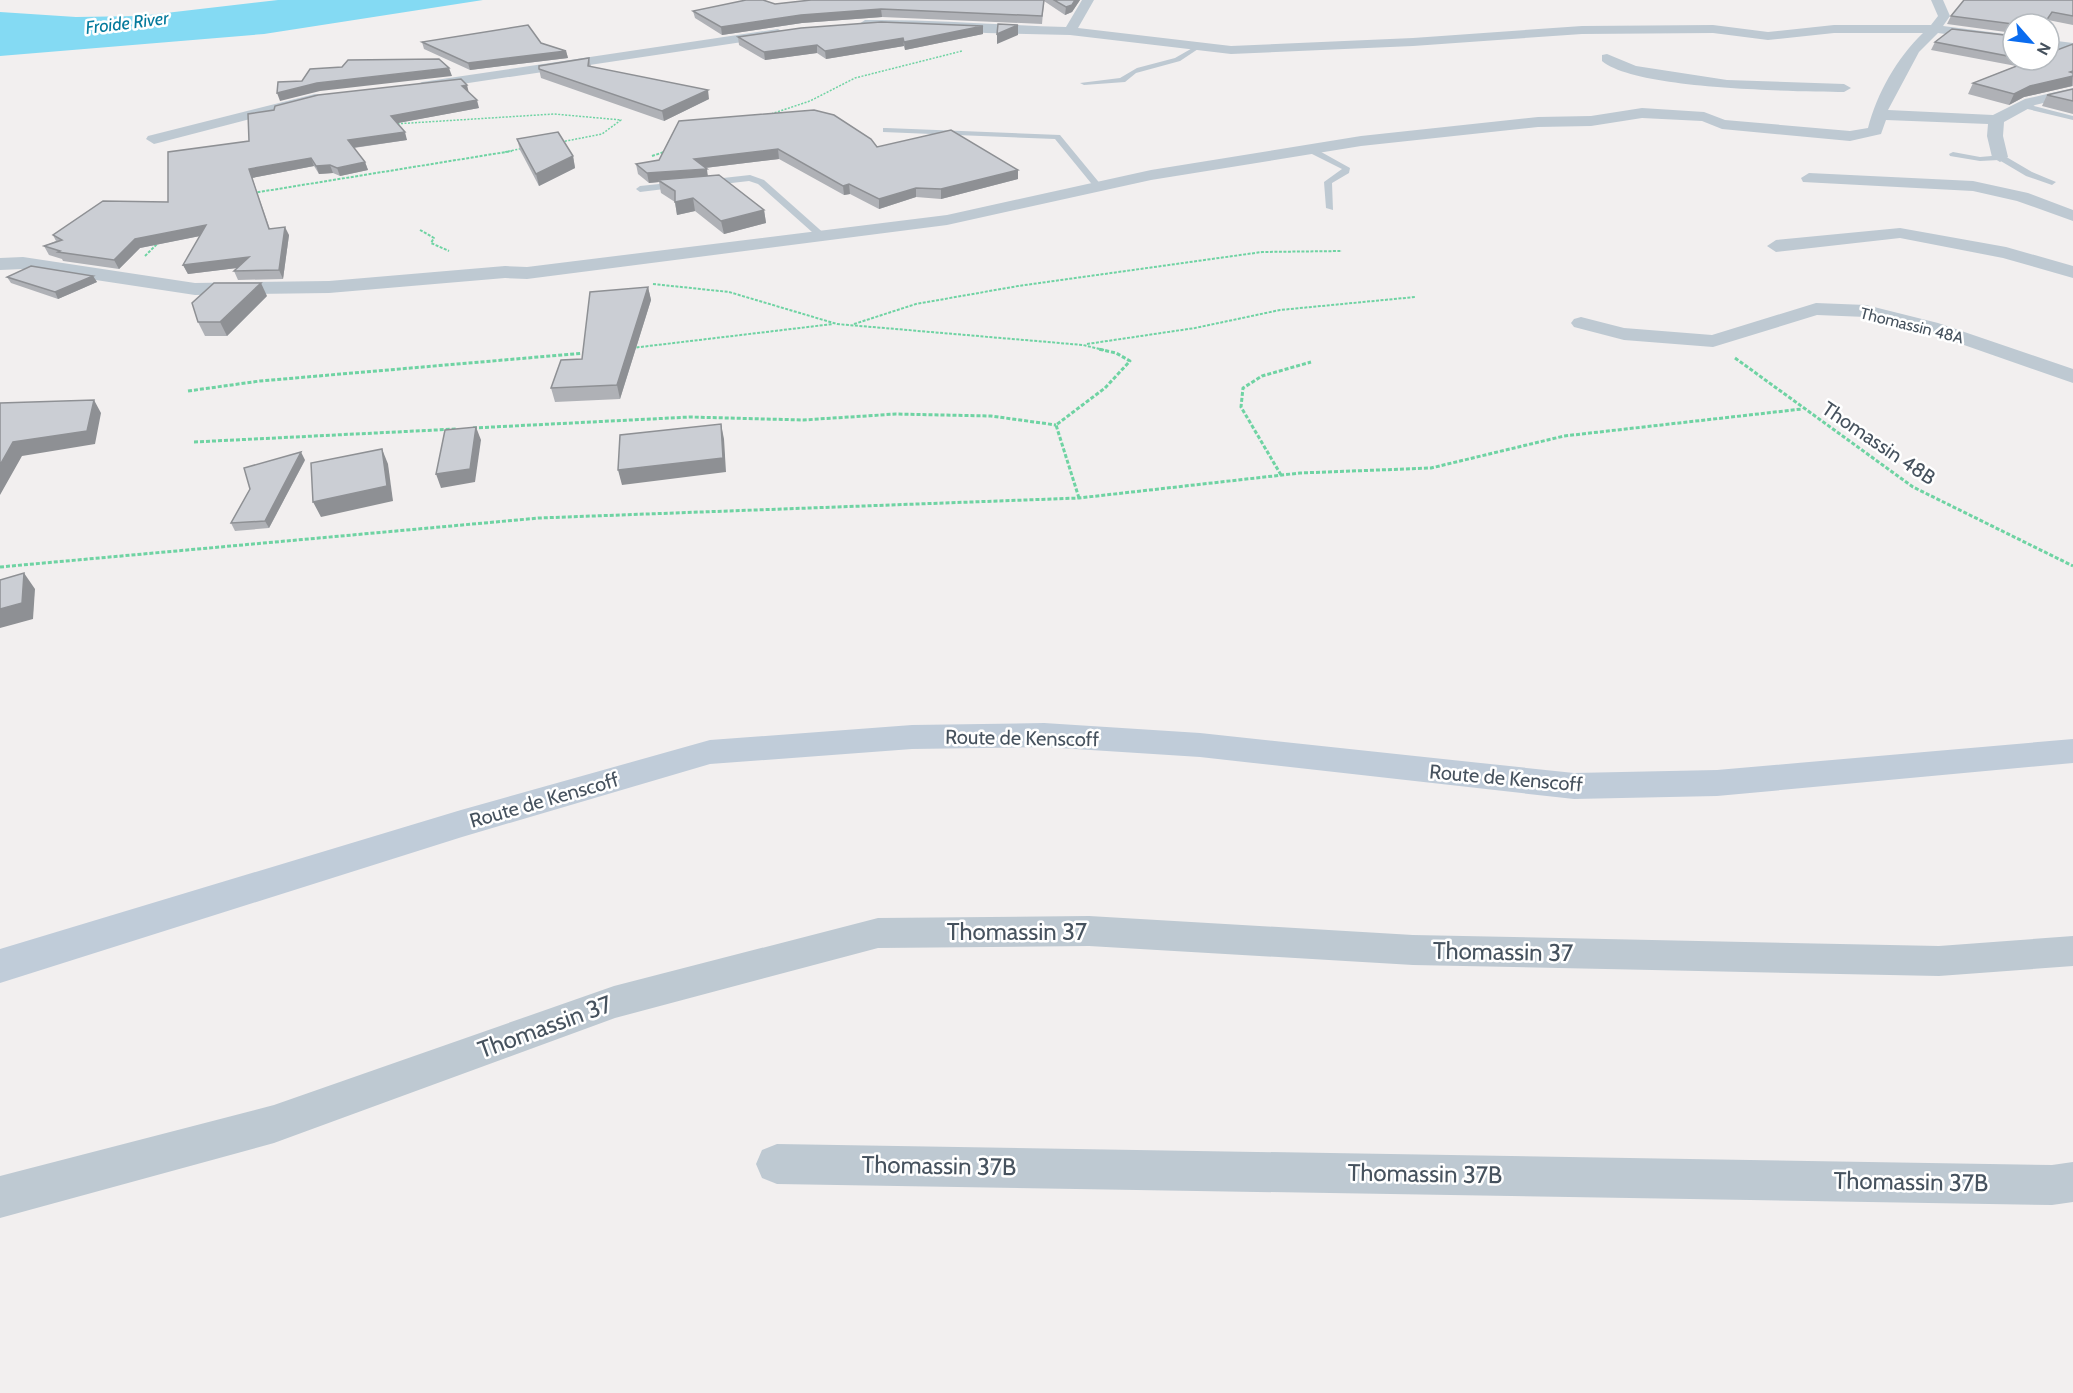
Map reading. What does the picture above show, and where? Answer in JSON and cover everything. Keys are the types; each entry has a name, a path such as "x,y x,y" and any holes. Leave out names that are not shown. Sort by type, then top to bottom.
{"main road":[{"name":"Route de Kenscoff","path":"0,966 461,824 710,752 912,737 1044,735 1200,745 1574,786 1717,783 2073,751"}],"street":[{"path":"1070,31 1089,0"},
{"path":"0,264 23,263 195,289 329,287 572,269 669,255 824,238 947,220 1151,175 1361,141 1538,122 1591,121 1642,113 1704,117 1722,124 1850,136 1875,131 1877,108 1913,50 1935,29 1944,16 1937,0"},
{"path":"848,26 912,23 986,29 1070,31 1196,48 1264,50 1582,30 1713,29 1768,36 1834,29 1935,29 2001,37"},
{"path":"408,87 791,31"},
{"path":"1607,58 1613,63 1634,70 1676,74 1727,84 1848,90 1807,70"},
{"path":"1877,108 1927,115 1996,120 2022,105 2073,92"},
{"path":"154,139 329,96"},
{"path":"1996,120 1995,136 2000,157"},
{"path":"1809,178 1973,186 2022,197 2073,216"},
{"path":"1776,246 1900,233 2006,253 2073,272"},
{"name":"Thomassin 48A","path":"1713,341 1816,309 1866,311 1931,327 2073,376"},
{"path":"1581,323 1624,334 1713,341"},
{"name":"Thomassin 37","path":"0,1197 274,1124 614,1002 878,933 1089,931 1413,950 1915,961 2073,951"},
{"name":"Thomassin 37B","path":"777,1164 2052,1185 2073,1182"}],"lane":[{"path":"1084,83 1122,80 1128,74 1177,60 1196,48"},
{"path":"2022,105 2073,118"},
{"path":"886,130 1057,137 1098,186"},
{"path":"1311,150 1346,168 1347,171 1328,182 1326,191 1330,208"},
{"path":"1953,154 1980,159 2000,157 2029,174 2052,182"},
{"path":"695,184 756,180 824,238"},
{"path":"640,189 684,185"}],"path":[{"path":"765,116 810,101 855,78 968,49 986,29"},
{"path":"384,124 555,114 621,120 602,134 554,143"},
{"path":"249,194 466,160 531,147"},
{"path":"652,156 673,148"},
{"path":"128,280 159,242"},
{"path":"850,325 916,304 1018,286 1262,252 1342,251"},
{"path":"470,428 690,417 803,420 896,414 991,416 1056,425 1105,388 1130,361 1116,353 1083,345 837,324 786,311 729,292 649,283"},
{"path":"1083,345 1195,328 1280,310 1415,297"},
{"path":"626,349 837,324"},
{"name":"Thomassin 48B","path":"1713,341 1802,409 1913,487 2073,566"},
{"path":"188,391 260,381 592,353"},
{"path":"1281,475 1241,407 1243,388 1262,376 1311,362"},
{"path":"0,567 539,518 1079,498 1281,475 1431,468 1564,436 1802,409"},
{"path":"1056,425 1079,498"},
{"path":"194,442 458,429"}],"water":[{"name":"Froide River","path":"278,0 483,0 264,34 0,56 0,12 76,17 140,16"}],"building":[{"path":"746,0 763,0 775,4 811,0 1044,0 1042,16 881,9 801,15 721,27 693,11"},
{"path":"1054,0 1075,0 1072,5 1066,7"},
{"path":"1964,0 2073,0 2073,16 2061,12 2001,12 2001,22 1951,16"},
{"path":"881,22 983,26 904,42 903,38 825,51 817,45 764,52 738,37 801,28"},
{"path":"998,24 1018,25 997,34"},
{"path":"528,25 541,43 566,51 468,63 422,42"},
{"path":"1952,29 2001,35 2001,55 1935,42"},
{"path":"2073,44 2073,71 2070,72 2073,76 2030,86 2014,94 1973,83 2001,72 2061,72 2061,48"},
{"path":"589,58 588,66 708,90 662,111 539,69 539,66"},
{"path":"439,59 449,68 317,83 277,93 278,82 302,81 310,69 342,67 348,60"},
{"path":"461,79 467,85 462,86 477,100 391,116 405,132 348,140 365,162 337,168 330,165 316,166 311,158 249,169 269,229 285,227 279,270 234,271 249,257 183,265 206,225 135,239 114,260 58,252 60,251 44,246 62,240 53,235 103,201 168,202 168,152 249,141 248,114 274,110 275,106 318,95"},
{"path":"2073,89 2073,101 2047,95"},
{"path":"814,110 834,115 871,139 877,147 951,130 1018,170 941,189 916,188 879,199 849,184 843,186 778,149 694,159 707,169 647,173 636,164 659,160 679,121"},
{"path":"558,132 573,156 536,174 517,139"},
{"path":"719,175 764,210 721,221 693,198 675,202 675,191 658,180"},
{"path":"31,266 93,276 55,292 7,277"},
{"path":"214,283 261,283 220,322 198,322 192,303"},
{"path":"648,287 617,385 551,388 561,360 582,359 590,292"},
{"path":"94,400 87,431 13,442 0,465 0,403"},
{"path":"721,424 723,458 618,470 620,435"},
{"path":"476,427 470,469 436,474 445,430"},
{"path":"382,449 387,486 313,502 311,463"},
{"path":"301,452 265,521 231,523 250,489 244,468"},
{"path":"24,573 22,603 0,609 0,580"}]}
